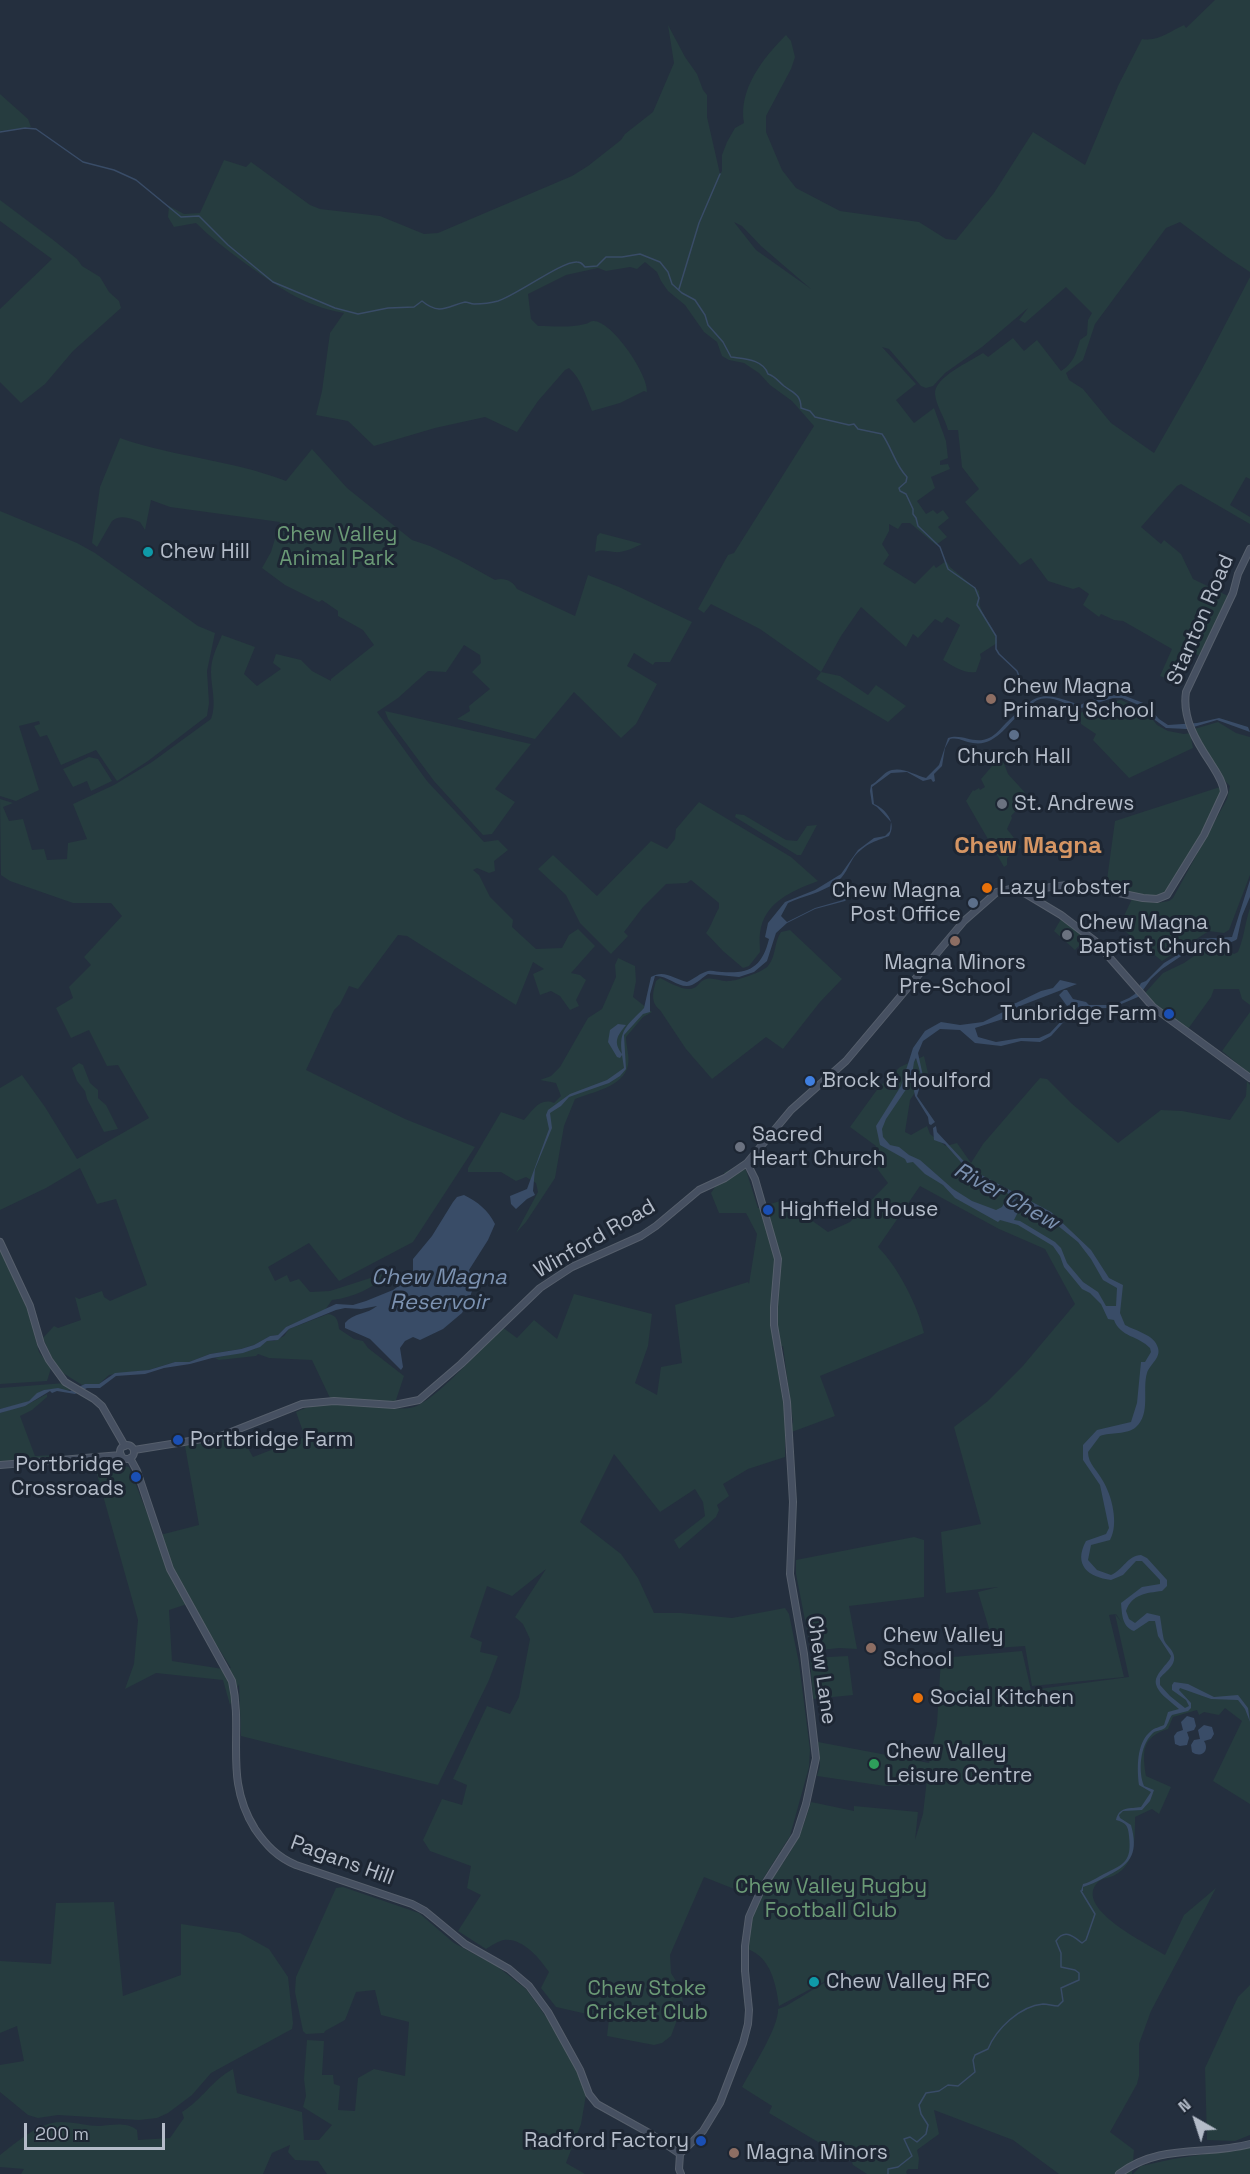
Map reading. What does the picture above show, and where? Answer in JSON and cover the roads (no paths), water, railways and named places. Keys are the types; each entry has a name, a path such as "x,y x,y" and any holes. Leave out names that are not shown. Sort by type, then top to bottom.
{"main road":[{"name":"Stanton Road","path":"1015,888 1067,885 1143,898 1167,895 1204,834 1224,792 1221,781 1191,729 1184,703 1186,692 1233,593 1241,567 1250,549"},
{"name":"Winford Road","path":"134,1450 221,1436 302,1404 334,1401 394,1405 419,1400 540,1288 572,1267 640,1236 656,1226 699,1190 725,1178 747,1163 791,1110 846,1061 967,918 997,892 1015,888"},
{"path":"1015,888 1061,915 1095,941 1163,1016 1228,1060 1250,1078"},
{"name":"Chew Lane","path":"680,2154 703,2131 720,2103 743,2043 749,2010 745,1954 750,1917 760,1890 795,1835 806,1804 816,1758 804,1654 789,1574 794,1502 787,1402 774,1325 778,1260 755,1179 747,1163"},
{"path":"0,1242 30,1306 41,1344 49,1360 65,1382 102,1406 125,1446"},
{"path":"0,1464 121,1455 125,1459 130,1458 134,1450 130,1446 125,1446"},
{"path":"121,1455 121,1450 125,1446"},
{"name":"Pagans Hill","path":"130,1458 137,1471 170,1569 232,1681 236,1702 238,1790 252,1823 268,1847 286,1861 296,1865 412,1904 425,1911 465,1944 509,1969 529,1986 548,2012 580,2070 589,2094 597,2104 651,2134 680,2154"},
{"path":"1119,2174 1160,2154 1250,2144"},
{"path":"680,2154 681,2174"}],"water":[{"path":"1120,694 1146,704 1159,719 1168,725 1197,723 1219,718 1248,727 1250,732 1217,720 1187,729 1166,728 1155,720 1146,708 1122,698 1113,698 1078,709 1045,698 1023,710 995,738 981,743 950,739 945,748 942,766 934,774 935,781 933,782 931,779 923,781 907,772 891,773 872,787 874,804 883,809 891,821 892,826 889,836 862,849 835,883 788,903 781,916 787,922 815,908 843,900 858,887 845,901 815,909 787,923 776,933 767,961 754,972 739,977 708,974 687,986 655,976 650,994 650,1012 643,1014 624,1035 626,1069 609,1083 569,1097 550,1113 552,1128 535,1169 533,1191 535,1195 516,1209 511,1204 510,1196 527,1189 549,1129 546,1115 548,1110 570,1094 607,1080 624,1068 622,1055 620,1058 617,1057 608,1042 610,1030 618,1024 626,1025 617,1039 622,1054 623,1033 629,1023 644,1008 651,977 660,974 665,974 687,982 708,971 740,972 753,967 766,949 769,939 765,937 768,923 785,902 815,890 841,874 858,850 874,838 885,836 890,831 891,822 872,804 870,791 871,785 885,773 902,770 926,778 939,765 948,738 984,740 989,738 1025,705 1039,697 1055,697 1080,705 1091,700"},
{"path":"1250,880 1250,897 1242,916 1237,939 1229,943 1199,944 1162,969 1151,979 1138,997 1112,1008 1080,1008 1070,1015 1051,1036 1040,1042 1021,1041 1001,1046 975,1043 960,1030 940,1029 923,1041 918,1053 923,1076 917,1096 935,1122 929,1124 928,1117 915,1096 914,1091 921,1075 916,1058 911,1082 886,1119 882,1129 883,1137 890,1145 899,1147 920,1160 953,1189 972,1201 996,1210 1002,1207 1008,1196 1019,1201 1020,1208 1014,1220 1020,1221 1055,1242 1061,1248 1067,1263 1083,1282 1098,1292 1106,1306 1116,1306 1117,1288 1103,1280 1078,1242 1036,1208 1027,1205 967,1169 945,1144 934,1140 933,1128 936,1126 937,1132 972,1170 1051,1212 1091,1250 1109,1278 1123,1285 1120,1313 1125,1325 1149,1337 1158,1348 1157,1358 1147,1373 1145,1408 1141,1422 1132,1430 1100,1436 1088,1452 1091,1464 1101,1477 1109,1494 1114,1526 1110,1540 1091,1545 1088,1560 1097,1570 1111,1575 1133,1557 1141,1555 1147,1558 1167,1580 1167,1586 1162,1591 1136,1598 1126,1611 1129,1619 1135,1623 1147,1613 1160,1616 1164,1640 1172,1651 1174,1661 1160,1678 1160,1685 1185,1708 1189,1706 1186,1700 1172,1690 1174,1682 1188,1684 1214,1697 1238,1695 1248,1708 1250,1722 1245,1709 1238,1700 1211,1699 1180,1688 1179,1690 1191,1703 1191,1708 1172,1715 1165,1728 1155,1732 1148,1739 1143,1752 1142,1780 1144,1786 1154,1790 1150,1801 1142,1810 1123,1811 1119,1815 1131,1825 1134,1842 1132,1855 1124,1866 1083,1887 1081,1891 1083,1884 1117,1868 1128,1857 1130,1845 1128,1829 1124,1823 1116,1820 1117,1816 1122,1810 1141,1807 1151,1792 1139,1785 1140,1749 1151,1731 1164,1725 1168,1712 1179,1709 1157,1688 1157,1676 1171,1656 1158,1636 1155,1621 1149,1621 1134,1631 1123,1620 1121,1603 1142,1587 1160,1584 1160,1580 1142,1561 1136,1561 1123,1575 1111,1580 1096,1576 1085,1568 1081,1557 1086,1541 1106,1534 1109,1528 1100,1485 1083,1460 1083,1445 1097,1430 1131,1422 1137,1403 1141,1362 1145,1362 1151,1352 1150,1348 1121,1330 1114,1320 1108,1319 1101,1304 1090,1293 1082,1289 1064,1267 1053,1246 1018,1225 1000,1220 998,1222 955,1198 943,1185 925,1174 913,1162 907,1163 905,1159 880,1145 876,1126 901,1086 913,1048 925,1031 941,1022 960,1025 983,1022 1003,1012 1009,1004 1053,988 1060,980 1077,984 1020,1006 1003,1019 975,1028 978,1037 996,1042 1039,1038 1050,1033 1078,1003 1067,1006 1059,995 1064,990 1067,990 1073,999 1089,1005 1113,1005 1129,998 1135,994 1141,983 1164,963 1198,939 1232,937"},
{"name":"Chew Magna Reservoir","path":"464,1195 482,1207 495,1224 469,1270 474,1285 470,1297 462,1313 443,1329 420,1340 413,1337 405,1341 400,1348 403,1367 401,1370 370,1339 345,1328 348,1320 377,1306 361,1309 345,1308 289,1329 278,1340 267,1341 260,1347 243,1353 164,1368 145,1374 116,1376 100,1388 87,1388 75,1394 50,1391 25,1406 0,1413 0,1409 29,1401 44,1390 58,1388 70,1391 85,1384 99,1384 115,1373 149,1370 175,1362 189,1362 210,1354 254,1345 336,1304 353,1305 393,1290 406,1281 413,1271 413,1259 432,1236 453,1202 457,1197"},
{"path":"1187,1716 1194,1718 1196,1726 1194,1730 1187,1732 1189,1738 1187,1745 1180,1746 1175,1744 1174,1736 1183,1730 1181,1722"},
{"path":"1204,1725 1212,1727 1214,1734 1211,1739 1204,1741 1206,1748 1204,1753 1196,1754 1192,1752 1191,1745 1194,1740 1200,1739 1198,1730"}],"waterway":[{"path":"0,132 25,128 36,129 83,162 114,170 136,180 181,217 199,216 228,245 273,282 335,308 358,314 388,308 414,307 422,301 428,306 439,309 465,302 474,304 495,302 570,263 580,262 585,267 597,266 606,257 640,254 660,262 668,272 672,284 695,300 705,315 708,325 723,342 731,357 762,365 768,374 796,394 801,408 810,411 815,417 849,425 854,424 858,429 882,434 899,467 907,477 906,482 899,488 906,494 918,526 940,547 948,569 975,588 979,598 977,605 996,636 996,649 1017,671 1020,679"},
{"path":"679,289 699,223 720,174"},
{"path":"888,2174 888,2169 898,2167 912,2156 904,2139 910,2137 917,2142 926,2134 928,2125 921,2114 919,2105 926,2093 939,2091 948,2085 958,2086 975,2072 973,2060 975,2055 988,2049 1003,2026 1018,2014 1034,2006 1043,2004 1058,2006 1063,2001 1061,1988 1079,1980 1079,1973 1075,1970 1061,1967 1061,1953 1056,1941 1066,1934 1082,1943 1086,1940 1095,1914 1081,1891"}],"place":[{"name":"Chew Hill","path":"148,552"},
{"name":"Chew Magna Primary School","path":"991,699"},
{"name":"Church Hall","path":"1014,735"},
{"name":"St. Andrews","path":"1002,804"},
{"name":"Lazy Lobster","path":"987,888"},
{"name":"Chew Magna Post Office","path":"973,903"},
{"name":"Chew Magna Baptist Church","path":"1067,935"},
{"name":"Magna Minors Pre-School","path":"955,941"},
{"name":"Tunbridge Farm","path":"1169,1014"},
{"name":"Brock & Houlford","path":"810,1081"},
{"name":"Sacred Heart Church","path":"740,1147"},
{"name":"Highfield House","path":"768,1210"},
{"name":"Portbridge Farm","path":"178,1440"},
{"name":"Portbridge Crossroads","path":"136,1477"},
{"name":"Chew Valley School","path":"871,1648"},
{"name":"Social Kitchen","path":"918,1698"},
{"name":"Chew Valley Leisure Centre","path":"874,1764"},
{"name":"Chew Valley RFC","path":"814,1982"},
{"name":"Radford Factory","path":"701,2141"},
{"name":"Magna Minors","path":"734,2153"}],"district":[{"name":"Chew Magna","path":"1028,846"}],"park label":[{"name":"Chew Valley Animal Park","path":"337,547"},
{"name":"Chew Valley Rugby Football Club","path":"831,1899"},
{"name":"Chew Stoke Cricket Club","path":"647,2001"}],"water label":[{"name":"River Chew","path":"1006,1197"}]}
